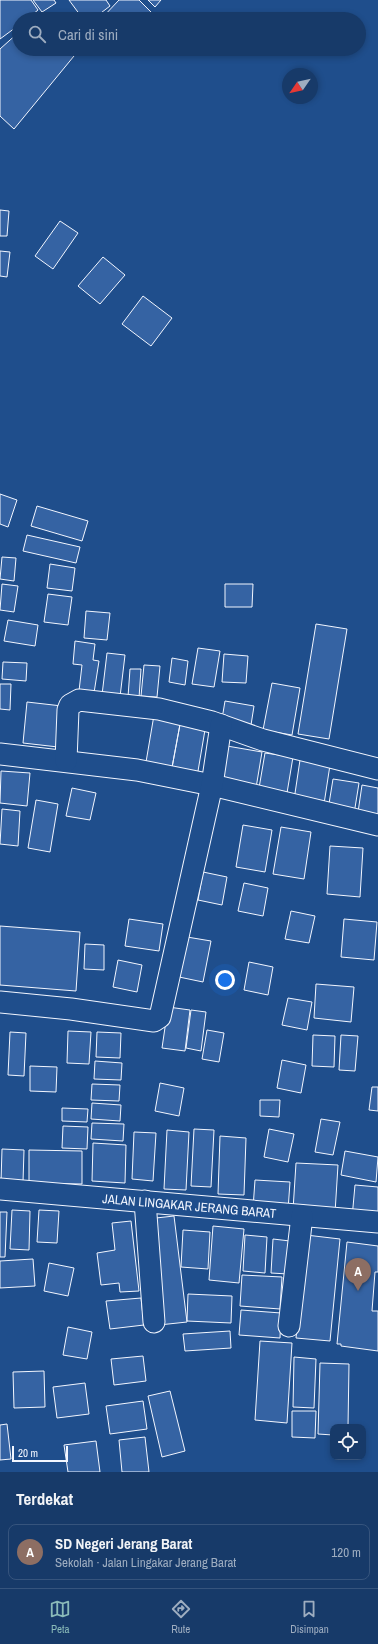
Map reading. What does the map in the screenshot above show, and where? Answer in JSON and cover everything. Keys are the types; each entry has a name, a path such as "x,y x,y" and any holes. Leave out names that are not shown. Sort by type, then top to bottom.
{"street":[{"path":"66,761 68,710 70,705 79,700 159,709 220,725 263,740 378,769"},
{"path":"0,1002 71,1008 152,1021 160,1017 212,785 220,725"},
{"path":"0,754 137,770 212,785 378,825"},
{"name":"JALAN LINGAKAR JERANG BARAT","path":"0,1189 378,1222"},
{"path":"145,1201 154,1322"},
{"path":"289,1326 302,1216"}],"building":[{"path":"0,0 31,0 38,10 36,12 12,12 12,30 0,39"},
{"path":"33,0 54,0 56,3 42,12"},
{"path":"69,0 106,0 110,6 102,12 78,12"},
{"path":"119,0 139,0 151,12 108,12"},
{"path":"148,0 161,0 155,7"},
{"path":"12,38 12,56 74,56 14,129 0,116 0,49"},
{"path":"0,210 9,211 7,236 0,236"},
{"path":"60,221 78,233 53,269 35,256"},
{"path":"0,251 10,252 7,277 0,276"},
{"path":"103,257 125,275 100,304 78,286"},
{"path":"143,296 172,318 151,346 122,324"},
{"path":"0,494 17,500 8,527 0,524"},
{"path":"37,506 88,521 82,541 31,526"},
{"path":"27,535 80,547 76,563 23,551"},
{"path":"2,557 16,558 14,581 0,579"},
{"path":"50,564 75,568 72,591 47,588"},
{"path":"2,584 18,586 14,612 0,610"},
{"path":"225,584 253,584 252,607 225,607"},
{"path":"48,594 72,597 68,625 44,622"},
{"path":"86,611 110,613 107,640 84,638"},
{"path":"8,620 38,625 35,646 4,641"},
{"path":"316,624 347,629 329,739 298,734"},
{"path":"75,641 95,644 93,660 99,661 94,693 79,691 82,665 73,664"},
{"path":"198,648 220,651 214,687 192,684"},
{"path":"107,653 125,655 120,697 102,695"},
{"path":"224,654 248,656 246,683 222,682"},
{"path":"172,658 188,661 185,685 169,682"},
{"path":"3,662 27,663 26,681 2,679"},
{"path":"144,665 160,666 157,697 141,696"},
{"path":"130,669 141,669 139,698 128,697"},
{"path":"272,683 300,688 292,735 263,730"},
{"path":"0,684 11,684 10,710 0,709"},
{"path":"225,701 254,706 251,725 222,719"},
{"path":"27,702 62,706 58,747 23,743"},
{"path":"154,715 181,719 171,773 145,768"},
{"path":"181,719 206,724 197,777 171,773"},
{"path":"227,746 262,752 256,788 222,782"},
{"path":"265,753 293,757 286,799 258,794"},
{"path":"300,760 330,765 324,804 294,800"},
{"path":"1,771 30,773 27,806 0,803"},
{"path":"333,779 359,783 354,814 328,810"},
{"path":"362,785 378,788 378,823 357,819"},
{"path":"72,788 96,793 90,820 66,816"},
{"path":"36,800 58,804 50,852 28,848"},
{"path":"2,809 20,811 18,846 0,844"},
{"path":"243,825 272,830 265,872 236,867"},
{"path":"281,827 311,832 304,879 273,874"},
{"path":"330,846 363,848 360,897 327,894"},
{"path":"203,872 227,877 222,905 198,900"},
{"path":"244,883 268,888 263,916 238,911"},
{"path":"291,911 315,916 309,943 285,939"},
{"path":"129,919 163,924 159,951 125,946"},
{"path":"344,919 377,922 374,960 341,957"},
{"path":"0,926 80,932 76,991 0,985"},
{"path":"187,937 211,941 203,982 179,977"},
{"path":"85,944 104,945 104,970 84,969"},
{"path":"118,960 142,965 137,992 113,987"},
{"path":"249,962 273,967 268,995 244,990"},
{"path":"316,984 354,987 351,1022 314,1018"},
{"path":"288,998 312,1002 307,1030 282,1025"},
{"path":"168,1007 190,1010 185,1051 162,1048"},
{"path":"191,1010 206,1012 201,1051 186,1048"},
{"path":"207,1030 224,1033 219,1062 202,1059"},
{"path":"68,1031 91,1032 89,1064 67,1063"},
{"path":"10,1032 26,1033 24,1076 8,1075"},
{"path":"97,1032 121,1033 120,1058 96,1057"},
{"path":"313,1035 335,1036 334,1067 312,1066"},
{"path":"341,1035 358,1036 355,1071 339,1070"},
{"path":"282,1060 306,1065 301,1093 277,1088"},
{"path":"95,1061 122,1063 121,1080 94,1079"},
{"path":"30,1066 57,1067 56,1092 30,1091"},
{"path":"160,1083 184,1088 179,1116 155,1111"},
{"path":"92,1084 120,1085 119,1101 91,1100"},
{"path":"372,1087 378,1087 378,1111 369,1110"},
{"path":"260,1100 280,1100 279,1117 260,1116"},
{"path":"92,1103 121,1105 120,1121 91,1119"},
{"path":"62,1108 88,1109 87,1122 62,1121"},
{"path":"321,1119 340,1122 333,1155 315,1152"},
{"path":"92,1123 124,1124 123,1141 91,1139"},
{"path":"63,1126 88,1127 87,1149 62,1148"},
{"path":"194,1129 214,1130 211,1187 191,1186"},
{"path":"269,1129 294,1134 288,1162 264,1157"},
{"path":"167,1130 189,1132 186,1190 164,1189"},
{"path":"134,1132 156,1133 153,1181 132,1179"},
{"path":"220,1136 246,1138 244,1195 218,1194"},
{"path":"93,1143 126,1145 125,1183 92,1181"},
{"path":"2,1149 24,1150 23,1182 1,1182"},
{"path":"29,1150 82,1151 82,1184 29,1183"},
{"path":"345,1151 378,1157 376,1182 341,1175"},
{"path":"296,1163 338,1165 335,1213 293,1210"},
{"path":"255,1180 290,1182 288,1210 253,1208"},
{"path":"355,1185 378,1187 378,1220 352,1218"},
{"path":"12,1210 30,1211 29,1250 10,1249"},
{"path":"39,1210 59,1211 57,1243 37,1242"},
{"path":"0,1212 7,1212 5,1257 0,1257"},
{"path":"174,1216 187,1322 159,1325 147,1219"},
{"path":"131,1221 139,1291 120,1292 119,1283 101,1285 97,1253 115,1250 112,1223"},
{"path":"213,1226 244,1229 239,1283 209,1280"},
{"path":"183,1230 210,1232 208,1269 181,1267"},
{"path":"245,1235 267,1237 265,1273 243,1271"},
{"path":"306,1235 340,1239 330,1341 296,1338"},
{"path":"273,1239 290,1241 288,1274 271,1273"},
{"path":"347,1242 378,1246 378,1272 375,1272 372,1311 378,1311 378,1351 341,1346 341,1344 337,1344"},
{"path":"33,1259 35,1286 0,1288 0,1261"},
{"path":"49,1263 74,1268 68,1296 44,1291"},
{"path":"242,1275 282,1277 280,1309 240,1306"},
{"path":"188,1294 232,1296 231,1323 187,1321"},
{"path":"141,1298 144,1325 110,1329 106,1301"},
{"path":"241,1310 281,1313 280,1338 239,1335"},
{"path":"68,1327 92,1332 87,1359 63,1355"},
{"path":"230,1331 231,1348 185,1351 183,1334"},
{"path":"260,1341 292,1343 287,1423 255,1420"},
{"path":"143,1356 146,1381 114,1385 111,1359"},
{"path":"294,1357 316,1359 314,1408 293,1407"},
{"path":"320,1363 349,1364 348,1424 330,1424 330,1435 318,1434"},
{"path":"44,1371 45,1407 14,1408 13,1372"},
{"path":"85,1383 89,1414 57,1418 53,1387"},
{"path":"170,1391 185,1451 162,1457 148,1396"},
{"path":"143,1401 147,1429 110,1434 106,1406"},
{"path":"292,1411 316,1411 315,1438 292,1437"},
{"path":"7,1424 11,1459 0,1460 0,1425"},
{"path":"145,1437 149,1472 122,1472 119,1440"},
{"path":"96,1441 100,1472 68,1472 64,1445"}],"place":[{"name":"SD Negeri Jerang Barat","path":"358,1291"}]}
